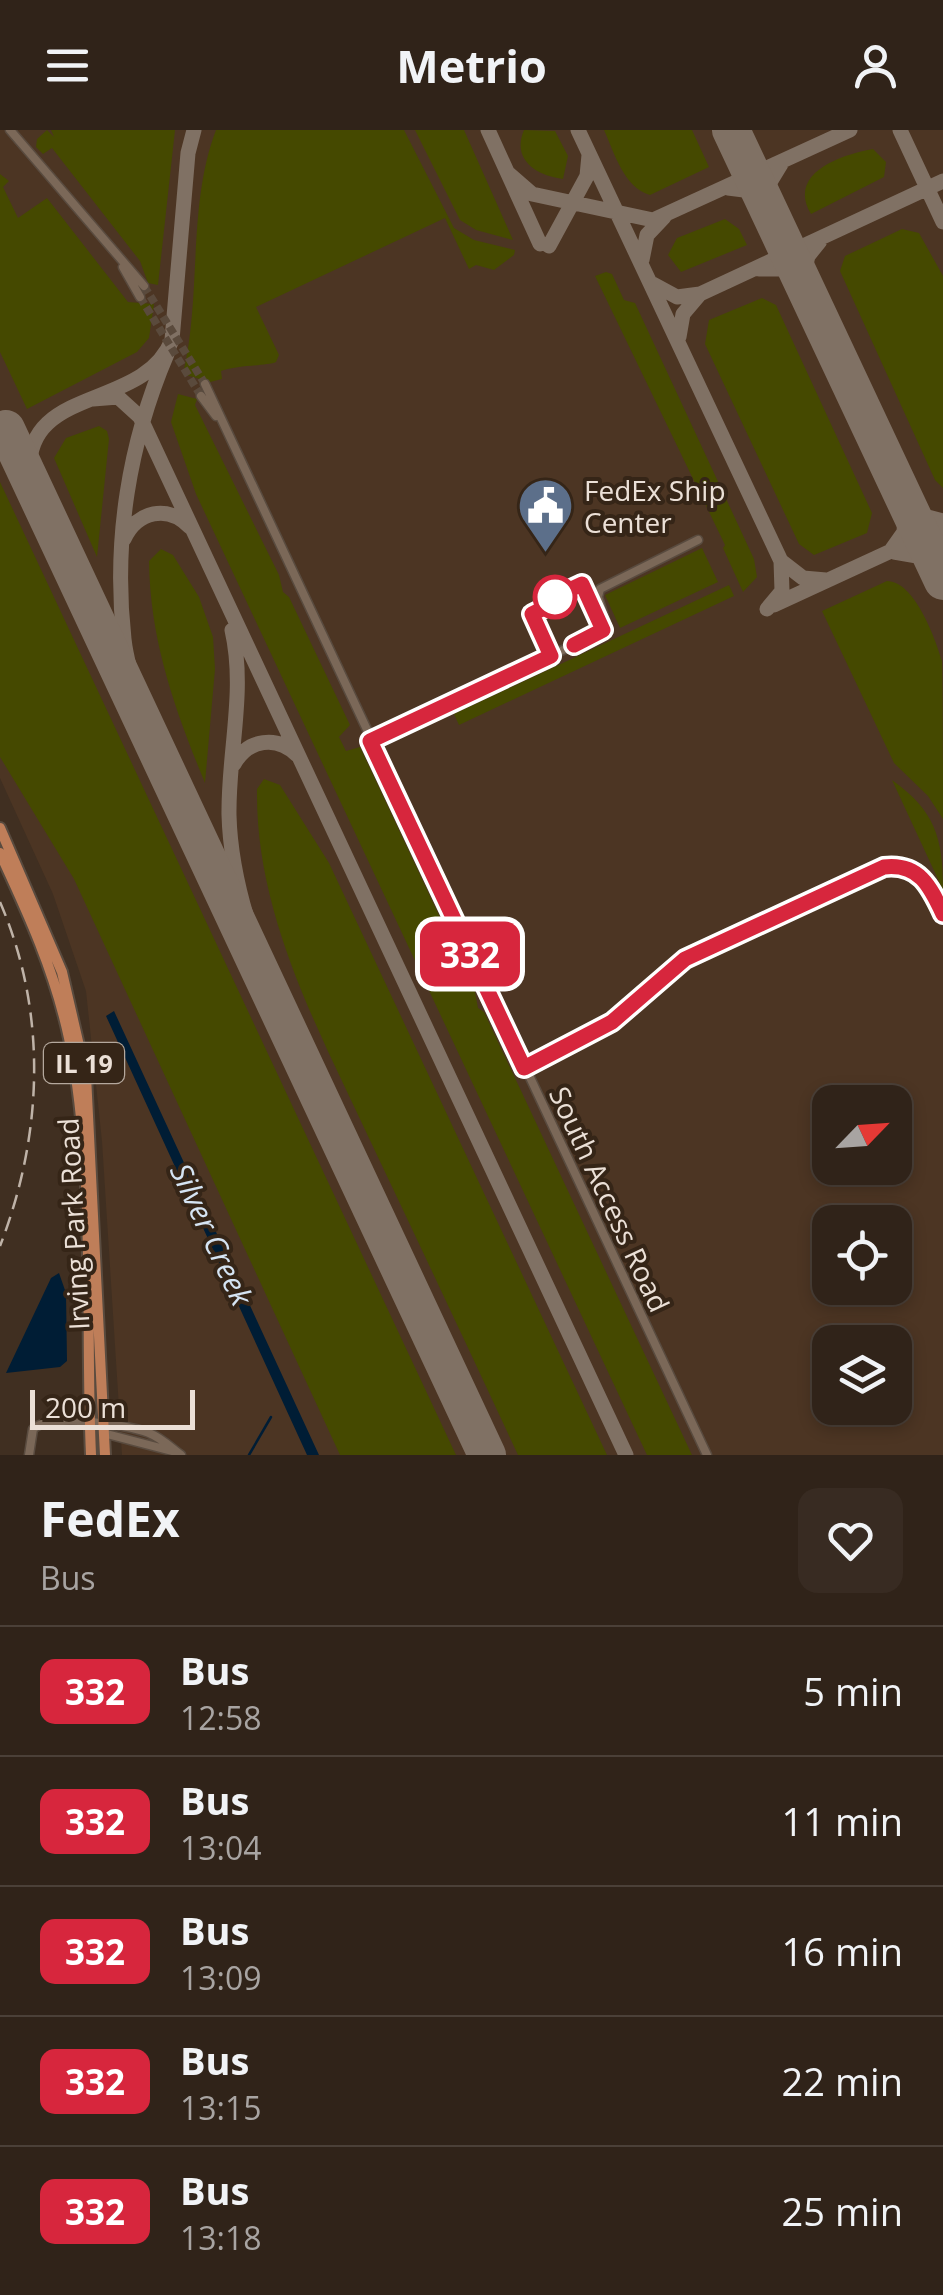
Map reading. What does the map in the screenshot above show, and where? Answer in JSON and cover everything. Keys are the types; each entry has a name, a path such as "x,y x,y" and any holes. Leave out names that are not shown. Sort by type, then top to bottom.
{"main road":[{"name":"Irving Park Road","path":"0,828 62,972 86,1076 105,1455"},
{"name":"Irving Park Road","path":"0,852 54,981 74,1073 83,1162 91,1455"}],"street":[{"path":"10,130 144,286"},
{"path":"121,263 140,297"},
{"name":"South Access Road","path":"205,384 706,1455"},
{"name":"South Access Road","path":"201,396 219,420"},
{"path":"370,741 597,634 606,623 598,598 600,589 698,540"},
{"path":"524,1068 612,1022 685,959 874,871 903,866 924,878 943,914"},
{"path":"29,1455 28,1438 40,1422 90,1424 178,1453"}],"shaded area":[{"path":"0,130 943,130 943,1455 122,1455 102,1141 86,991 53,894 0,778"},
{"path":"47,130 54,137 51,130 175,130 158,285 148,283 140,261 52,148 43,154 36,147 37,139"},
{"path":"216,130 404,130 454,228 474,240 515,250 514,255 494,270 476,265 469,269 445,218 256,307 279,355 276,362 221,371 222,379 210,382 183,374 189,344 201,189"},
{"path":"415,130 464,130 513,240 476,230 460,220"},
{"path":"524,130 555,131 568,156 563,179 529,165 521,150"},
{"path":"604,130 692,130 709,167 650,195 627,177"},
{"path":"873,149 886,162 884,177 811,214 805,200 811,177 832,162"},
{"path":"0,174 9,181 3,187 18,218 47,198 128,302 154,304 149,338 137,352 27,409 0,352"},
{"path":"725,219 739,229 747,245 681,272 668,255 677,238"},
{"path":"902,229 919,233 943,276 943,488 935,480 840,271 845,256"},
{"path":"612,274 624,300 635,303 754,559 757,577 743,592 725,545 595,276"},
{"path":"762,298 776,305 872,513 867,533 814,555 799,544 705,344 709,320"},
{"path":"178,394 197,399 195,405 350,725 339,737 346,751 360,747 475,992 478,1008 484,1012 692,1455 647,1455 196,494 171,422"},
{"path":"99,426 107,431 109,439 97,557 54,458 66,438"},
{"path":"0,482 456,1455 340,1455 74,879 0,757"},
{"path":"702,548 718,582 620,628 605,595"},
{"path":"161,549 173,555 199,597 213,637 215,669 205,783 174,702 159,647 149,561"},
{"path":"887,581 897,583 914,600 929,625 942,661 943,819 928,796 894,763 822,611"},
{"path":"729,585 734,596 459,725 454,714"},
{"path":"264,779 280,785 329,863 607,1455 518,1455 296,977 267,885 259,837 257,789"},
{"path":"892,780 918,803 934,827 943,890"}],"water":[{"name":"Silver Creek","path":"114,1011 319,1455 307,1455 106,1016"},
{"path":"59,1273 66,1293 67,1361 60,1367 6,1373 51,1278"}],"waterway":[{"path":"249,1455 271,1417"}],"taxiway":[{"path":"30,480 32,449 43,427 62,412 136,379 157,363 172,340 188,153 194,130"},
{"path":"488,130 540,244"},
{"path":"578,130 781,561 782,591 767,609"},
{"path":"509,174 532,194 653,220 850,130"},
{"path":"900,130 943,222"},
{"path":"549,246 587,176 589,155"},
{"path":"728,188 744,190 766,206 767,187 781,164"},
{"path":"653,284 677,297 700,294 943,181"},
{"path":"642,260 647,235 664,217"},
{"path":"759,269 782,269 802,281 808,256 820,241"},
{"path":"679,337 683,314 700,294"},
{"path":"167,354 143,422 127,493 121,602 132,677 179,798"},
{"path":"93,399 118,397 140,417 626,1455"},
{"path":"906,502 924,516 943,521"},
{"path":"892,549 904,532 906,502"},
{"path":"124,539 137,522 154,514 172,515 190,527"},
{"path":"774,605 943,527"},
{"path":"937,569 943,535"},
{"path":"894,552 923,557 937,569"},
{"path":"781,561 803,578 826,580"},
{"path":"232,630 237,676 229,792 231,844 250,929 291,1038"},
{"path":"234,764 247,749 263,743 281,744 297,755"}],"runway":[{"path":"731,130 943,581"},
{"path":"6,429 487,1455"}],"tunnel":[{"path":"144,286 205,384"},
{"path":"140,297 201,396"}],"railway":[{"path":"0,902 16,944 26,987 34,1074 25,1161 0,1246"}],"bus line":[{"name":"332","path":"574,645 603,630 582,584 550,599 548,606 532,614 551,656 370,741 524,1068 612,1022 685,959 884,867 903,866 924,878 943,914"}],"place":[{"name":"FedEx Ship Center","path":"545,555"}]}
